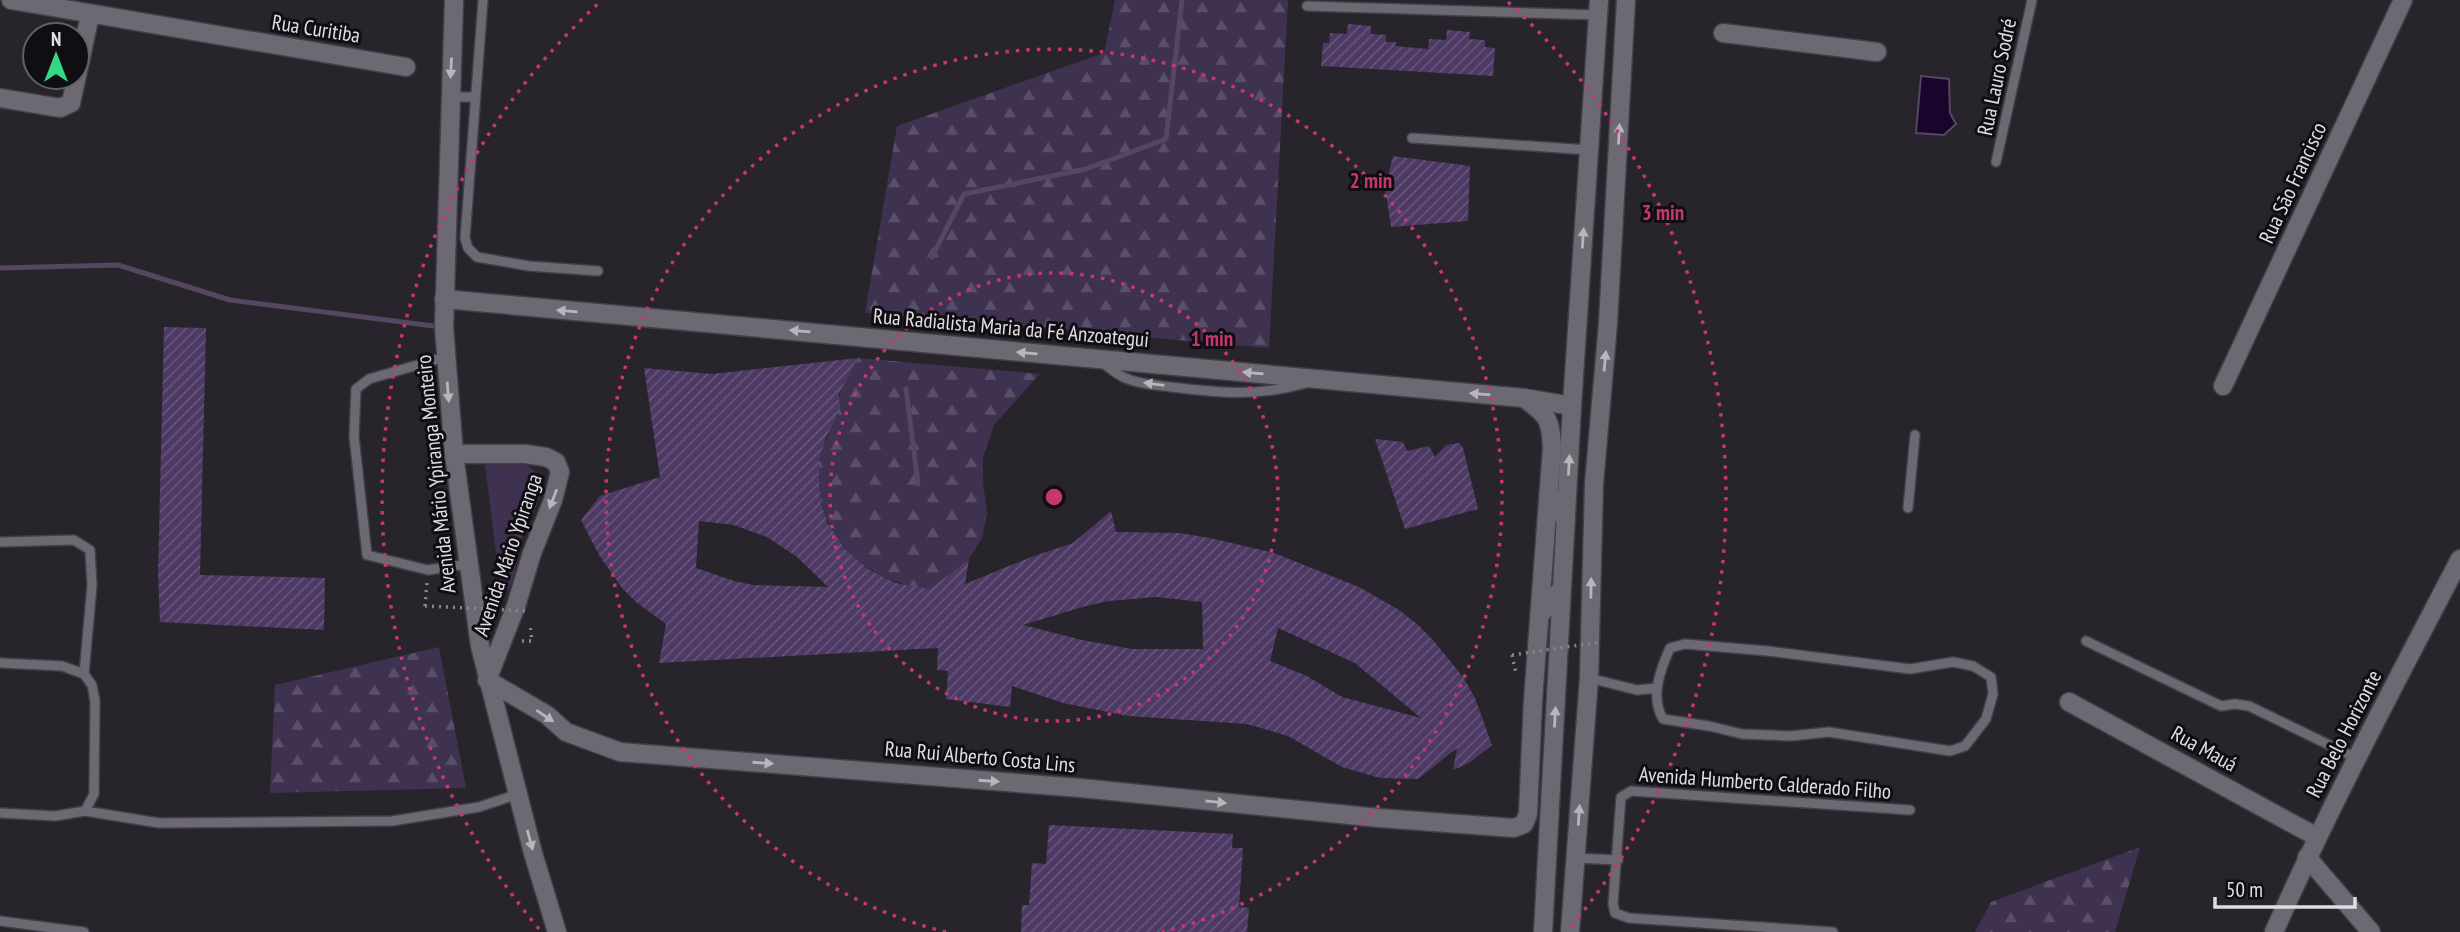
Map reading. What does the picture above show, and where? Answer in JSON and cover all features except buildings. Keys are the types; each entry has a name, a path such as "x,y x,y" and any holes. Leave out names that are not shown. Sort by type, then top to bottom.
{"street":[{"name":"Rua Curitiba","path":"11,0 406,67"},
{"name":"Avenida Mário Ypiranga Monteiro","path":"454,0 444,299 445,357 454,454 487,680 557,932"},
{"path":"1570,932 1589,678 1594,484 1608,323 1626,0"},
{"name":"Rua São Francisco","path":"2223,386 2403,0"},
{"path":"1543,932 1572,406 1598,7"},
{"path":"0,98 60,108 71,103 90,15"},
{"path":"1723,33 1877,52"},
{"name":"Rua Radialista Maria da Fé Anzoategui","path":"444,299 1524,398 1572,406"},
{"path":"1524,398 1546,414 1552,448 1540,615"},
{"name":"Avenida Mário Ypiranga","path":"454,454 525,454 545,457 556,462 560,472 553,500 532,553 509,627 487,680"},
{"path":"1549,495 1566,520"},
{"name":"Rua Belo Horizonte","path":"2274,932 2356,758 2460,559"},
{"path":"1540,615 1562,588"},
{"name":"Rua Rui Alberto Costa Lins","path":"487,680 547,715 566,732 620,752 1081,788 1488,827 1521,827 1528,818 1540,615"},
{"name":"Rua Mauá","path":"2069,702 2317,837"},
{"path":"2307,858 2371,932"}],"lane":[{"path":"483,0 465,238 468,248 477,257 598,271"},
{"name":"Rua Lauro Sodré","path":"1996,162 2032,0"},
{"path":"1307,6 1598,7"},
{"path":"450,97 477,97"},
{"path":"1412,138 1589,150"},
{"path":"445,357 369,379 356,389 354,436 367,555 428,570 468,564"},
{"path":"1908,508 1915,435"},
{"path":"0,541 74,540 90,550 92,586 84,674"},
{"path":"2085,641 2221,706 2249,706 2356,758"},
{"path":"1685,644 1768,651 1910,669 1953,662 1973,666 1991,677 1993,694 1986,719 1965,746 1950,751 1829,732 1791,736 1742,734 1709,726 1676,723 1662,719 1657,710 1657,688 1670,648 1685,644"},
{"path":"0,663 62,666 84,674 92,685 95,701 94,794 85,811"},
{"path":"1589,678 1637,690 1657,688"},
{"name":"Avenida Humberto Calderado Filho","path":"1833,932 1629,918 1615,913 1613,904 1621,797 1631,791 1910,810"},
{"path":"0,813 55,816 85,811 159,823 392,821 479,807 517,794"},
{"path":"1575,858 1618,860"},
{"path":"0,921 84,932"}],"path":[{"path":"425,606 528,611"},
{"path":"1512,655 1600,642"}],"green space":[{"path":"1115,0 1288,0 1269,348 865,313 897,126 1104,53"},
{"path":"858,358 1040,374 994,425 983,457 987,513 982,538 969,559 930,589 905,584 863,565 847,550 824,512 819,489 820,457 837,418 840,395"},
{"path":"525,464 538,476 541,492 520,543 514,574 507,591 500,585 485,465"},
{"path":"439,647 466,788 270,793 275,685"},
{"path":"2140,847 2115,932 1975,932 1991,902"}],"shaded area":[{"path":"1921,76 1949,79 1950,113 1956,124 1944,135 1916,133"}],"waterway":[{"path":"932,257 964,194 1086,169 1166,139 1182,0"},
{"path":"0,268 118,265 230,300 441,327"},
{"path":"906,389 918,484"}]}
